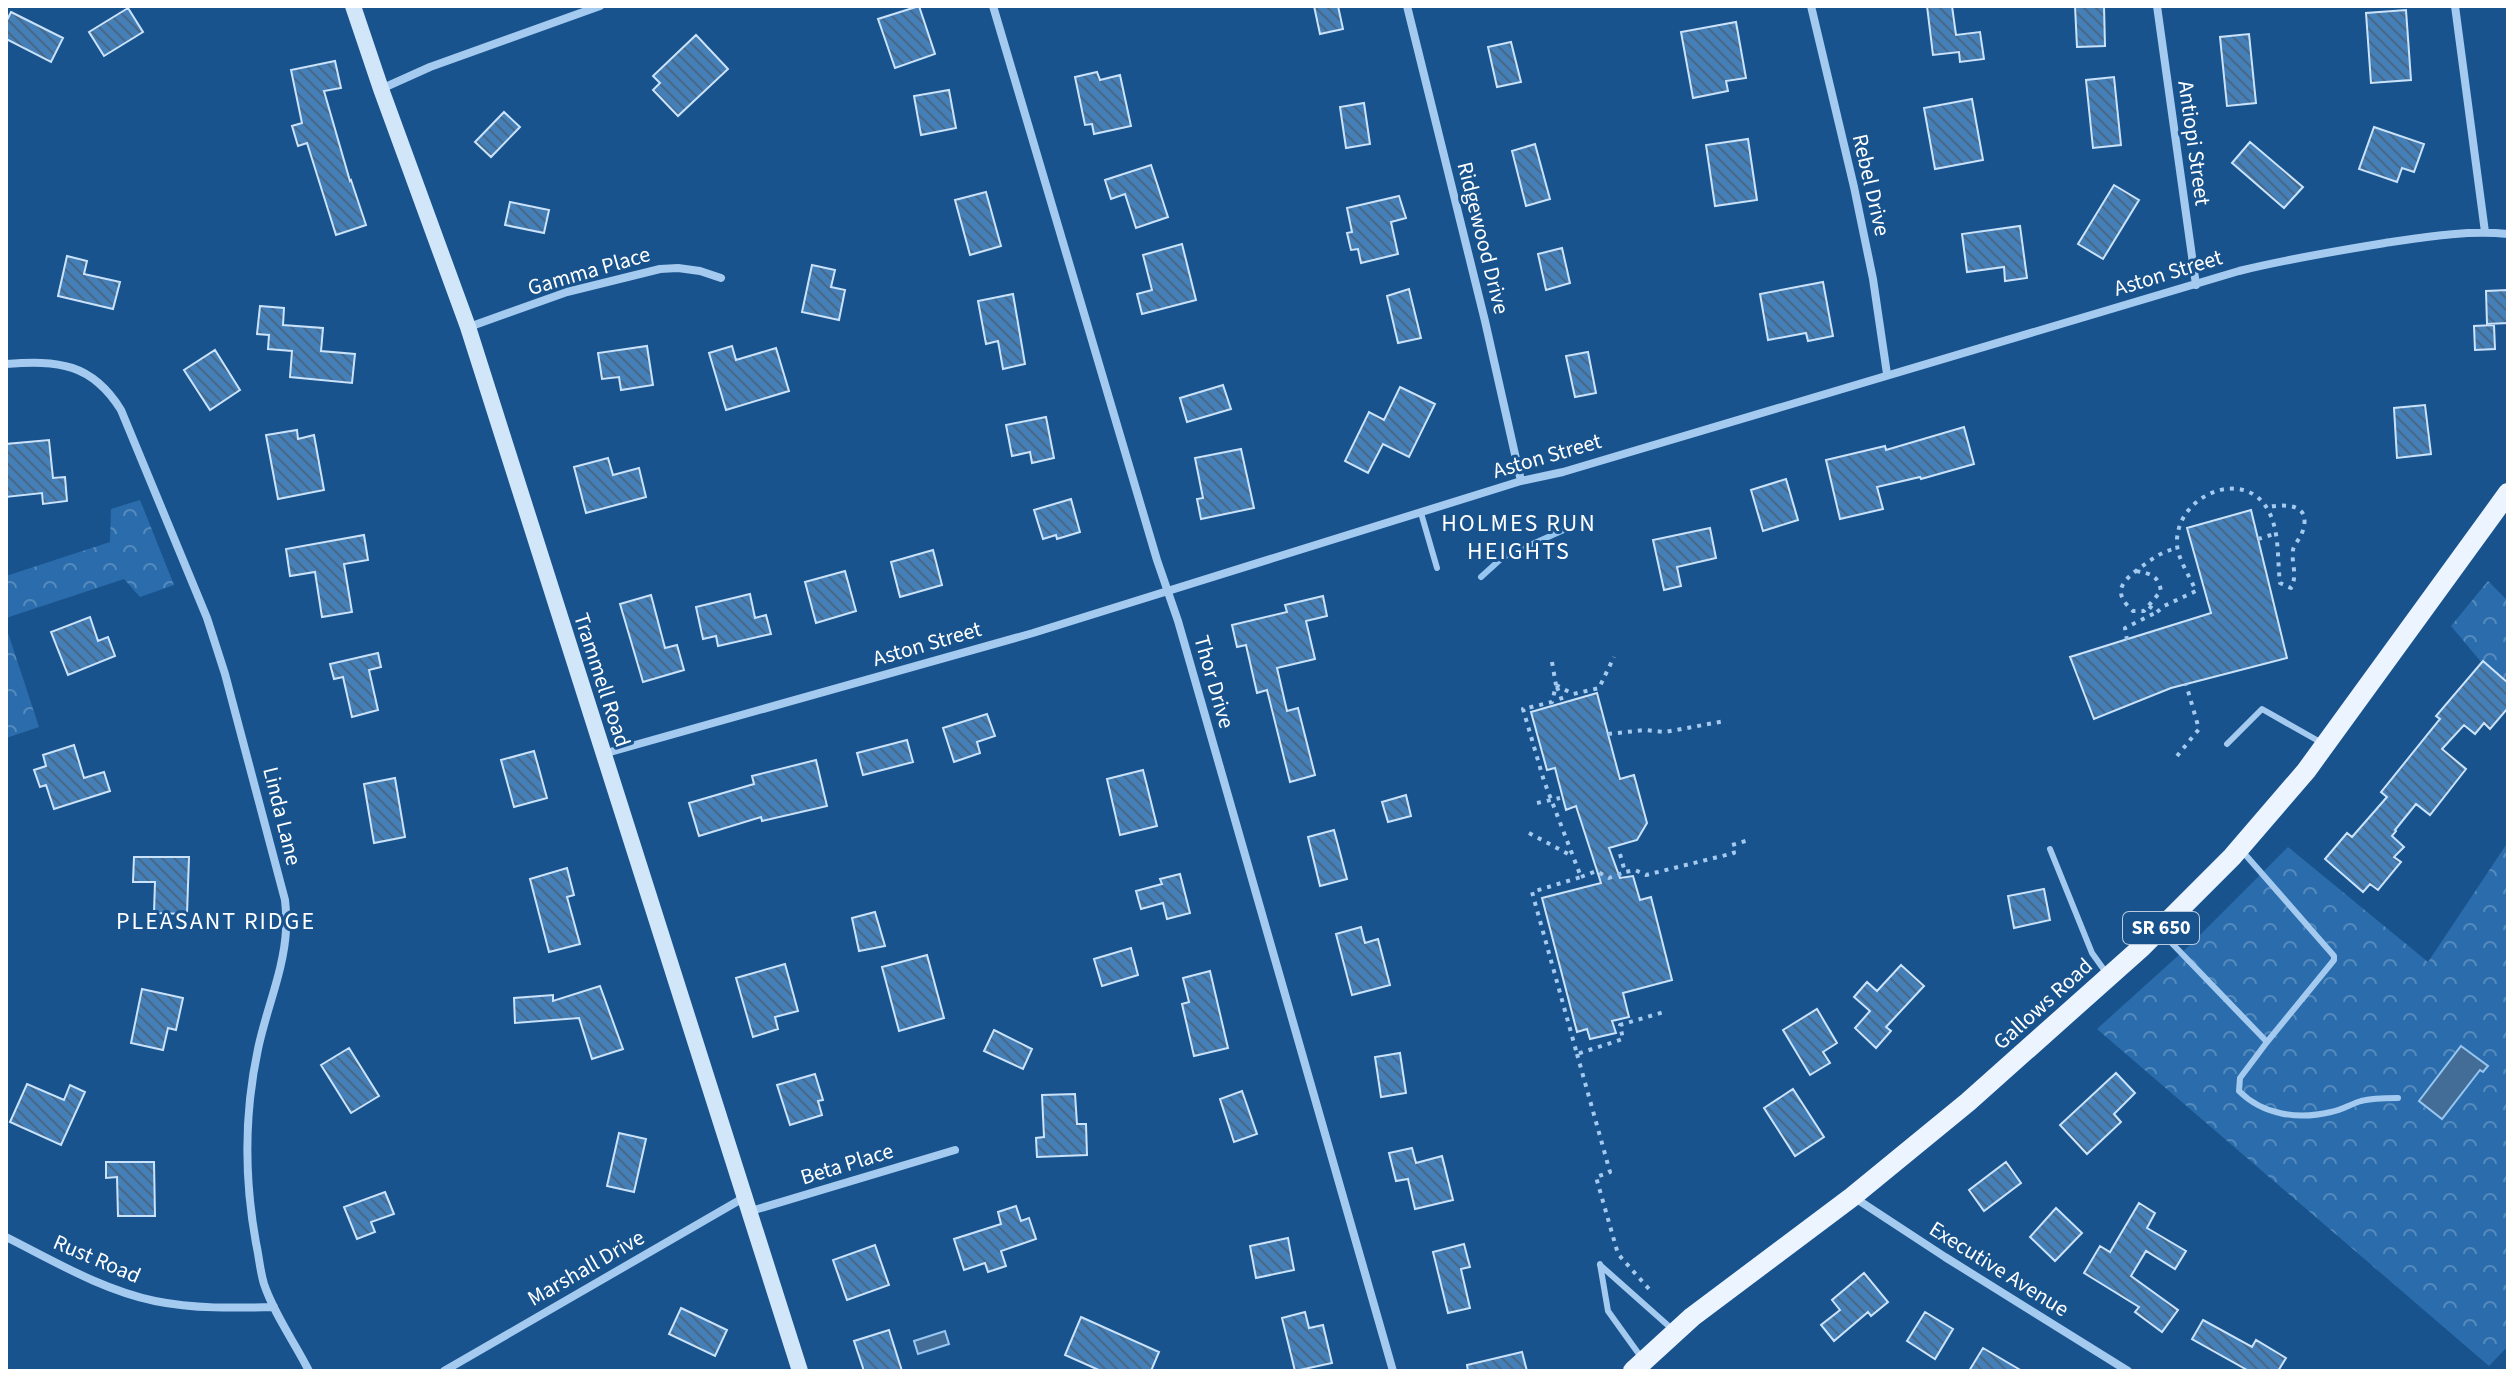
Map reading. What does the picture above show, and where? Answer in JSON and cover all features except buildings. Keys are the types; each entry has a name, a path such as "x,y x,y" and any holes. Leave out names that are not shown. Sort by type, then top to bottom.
{"main road":[{"name":"Gallows Road","path":"1638,1366 1675,1332 1789,1242 1852,1197 1968,1102 2109,977 2240,849 2306,771 2508,493"}],"street":[{"name":"Trammell Road","path":"353,6 468,327 800,1371"},
{"path":"381,89 430,67 600,6"},
{"name":"Thor Drive","path":"993,6 1168,591 1393,1371"},
{"name":"Ridgewood Drive","path":"1407,6 1489,335 1521,481"},
{"name":"Rebel Drive","path":"1811,6 1866,248 1887,374"},
{"name":"Antiopi Street","path":"2157,6 2196,285"},
{"path":"2455,6 2485,232"},
{"name":"Aston Street","path":"603,754 1033,633 1521,481 1563,472 2239,271 2306,256 2442,234 2508,234"},
{"name":"Gamma Place","path":"468,327 567,292 660,269 700,271 721,278"},
{"name":"Linda Lane","path":"6,364 36,362 79,369 110,393 121,410 207,618 225,674 285,900 287,929 249,1093 247,1172 253,1225 264,1283 309,1371"},
{"name":"Beta Place","path":"748,1204 955,1150"},
{"name":"Executive Avenue","path":"1852,1197 2128,1371"},
{"name":"Marshall Drive","path":"444,1371 748,1204"},
{"name":"Rust Road","path":"6,1237 122,1292 155,1301 227,1309 274,1307"}],"lane":[{"path":"1421,513 1437,568"},
{"path":"2227,744 2262,709 2325,744"},
{"path":"2050,849 2092,953 2109,977"},
{"path":"2240,849 2334,956 2334,960 2240,1078 2239,1091 2249,1101 2270,1112 2315,1115 2334,1112 2361,1101 2398,1098"},
{"path":"2159,930 2267,1042"},
{"path":"1638,1366 1608,1311 1600,1264 1675,1332"}],"path":[{"path":"2127,640 2125,628 2196,591 2177,548 2178,527 2190,507 2218,489 2237,489 2255,495 2267,507 2277,533 2280,583 2291,588 2295,580 2293,548 2302,532 2304,519 2299,509 2288,504 2267,507"},
{"path":"2258,539 2277,533"},
{"path":"2136,571 2152,574 2159,581 2161,591 2144,611 2133,611 2124,604 2120,592 2124,579 2160,552 2177,548"},
{"path":"2149,606 2157,612"},
{"path":"1556,685 1573,694 1599,688 1614,657"},
{"path":"1552,662 1563,703"},
{"path":"2177,756 2199,729 2186,684"},
{"path":"1556,685 1552,702 1523,709 1581,877"},
{"path":"1608,734 1645,730 1665,732 1725,721"},
{"path":"1537,803 1560,798"},
{"path":"1529,833 1573,856"},
{"path":"1652,1293 1618,1254 1596,1177 1610,1172 1532,892 1596,871 1609,878 1635,870 1646,875 1734,853 1732,845 1749,840"},
{"path":"1620,854 1625,872"},
{"path":"1577,1054 1623,1039 1620,1025 1664,1012"}],"green space":[{"path":"140,500 174,585 140,597 124,579 6,618 6,576 110,542 111,509"},
{"path":"2488,581 2508,601 2508,694 2451,626"},
{"path":"6,627 39,727 6,738"},
{"path":"2508,842 2508,1346 2489,1366 2097,1029 2190,945 2288,847 2428,962"}],"shaded area":[{"path":"2461,1046 2488,1066 2483,1072 2480,1070 2442,1119 2419,1101"},
{"path":"945,1331 949,1344 918,1354 914,1341"}],"waterway":[{"path":"1481,577 1503,557 1566,529"}],"district":[{"name":"HOLMES RUN HEIGHTS","path":"1519,537"},
{"name":"PLEASANT RIDGE","path":"216,921"}]}
